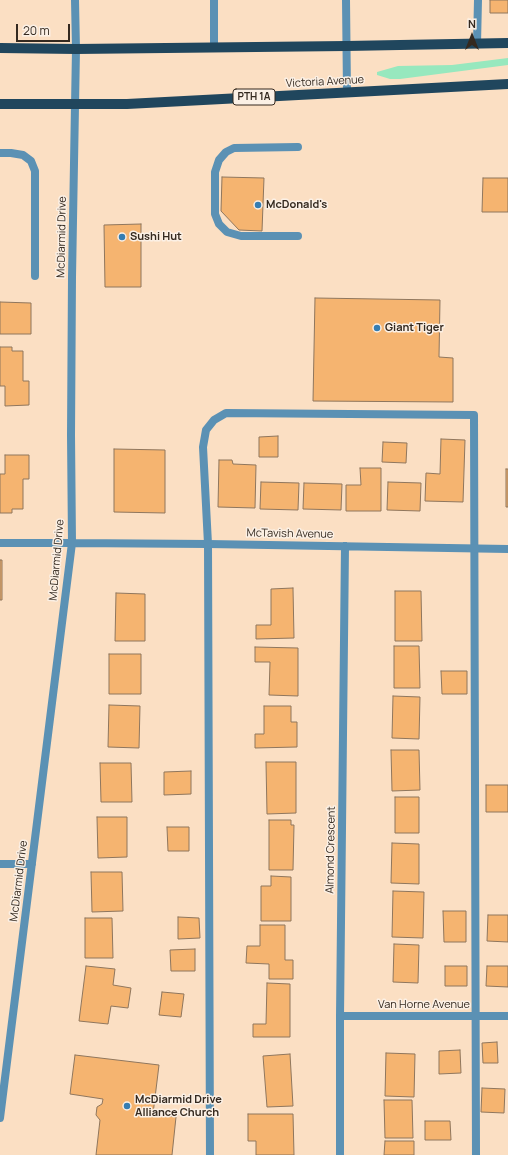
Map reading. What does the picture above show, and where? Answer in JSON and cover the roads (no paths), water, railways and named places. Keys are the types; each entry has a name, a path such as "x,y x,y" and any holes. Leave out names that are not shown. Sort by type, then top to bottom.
{"main road":[{"path":"0,48 76,49 508,43"},
{"name":"Victoria Avenue","path":"0,104 127,104 508,84"}],"street":[{"name":"McDiarmid Drive","path":"0,1118 72,543 72,285 76,49 75,0"},
{"path":"214,0 214,47"},
{"path":"346,0 347,92"},
{"path":"477,44 478,0"},
{"path":"298,147 234,148 226,152 219,160 215,172 215,214 219,224 228,232 241,236 298,236"},
{"path":"0,153 11,152 23,155 31,161 35,171 35,276"},
{"path":"210,1155 208,544 203,447 206,430 214,420 226,413 474,414 476,1155"},
{"name":"McTavish Avenue","path":"0,542 508,549"},
{"name":"Almond Crescent","path":"340,1155 345,546"},
{"path":"0,864 32,864"},
{"name":"Van Horne Avenue","path":"340,1016 508,1016"}],"place":[{"name":"McDonald's","path":"258,205"},
{"name":"Sushi Hut","path":"122,237"},
{"name":"Giant Tiger","path":"377,328"},
{"name":"McDiarmid Drive Alliance Church","path":"127,1106"}]}
